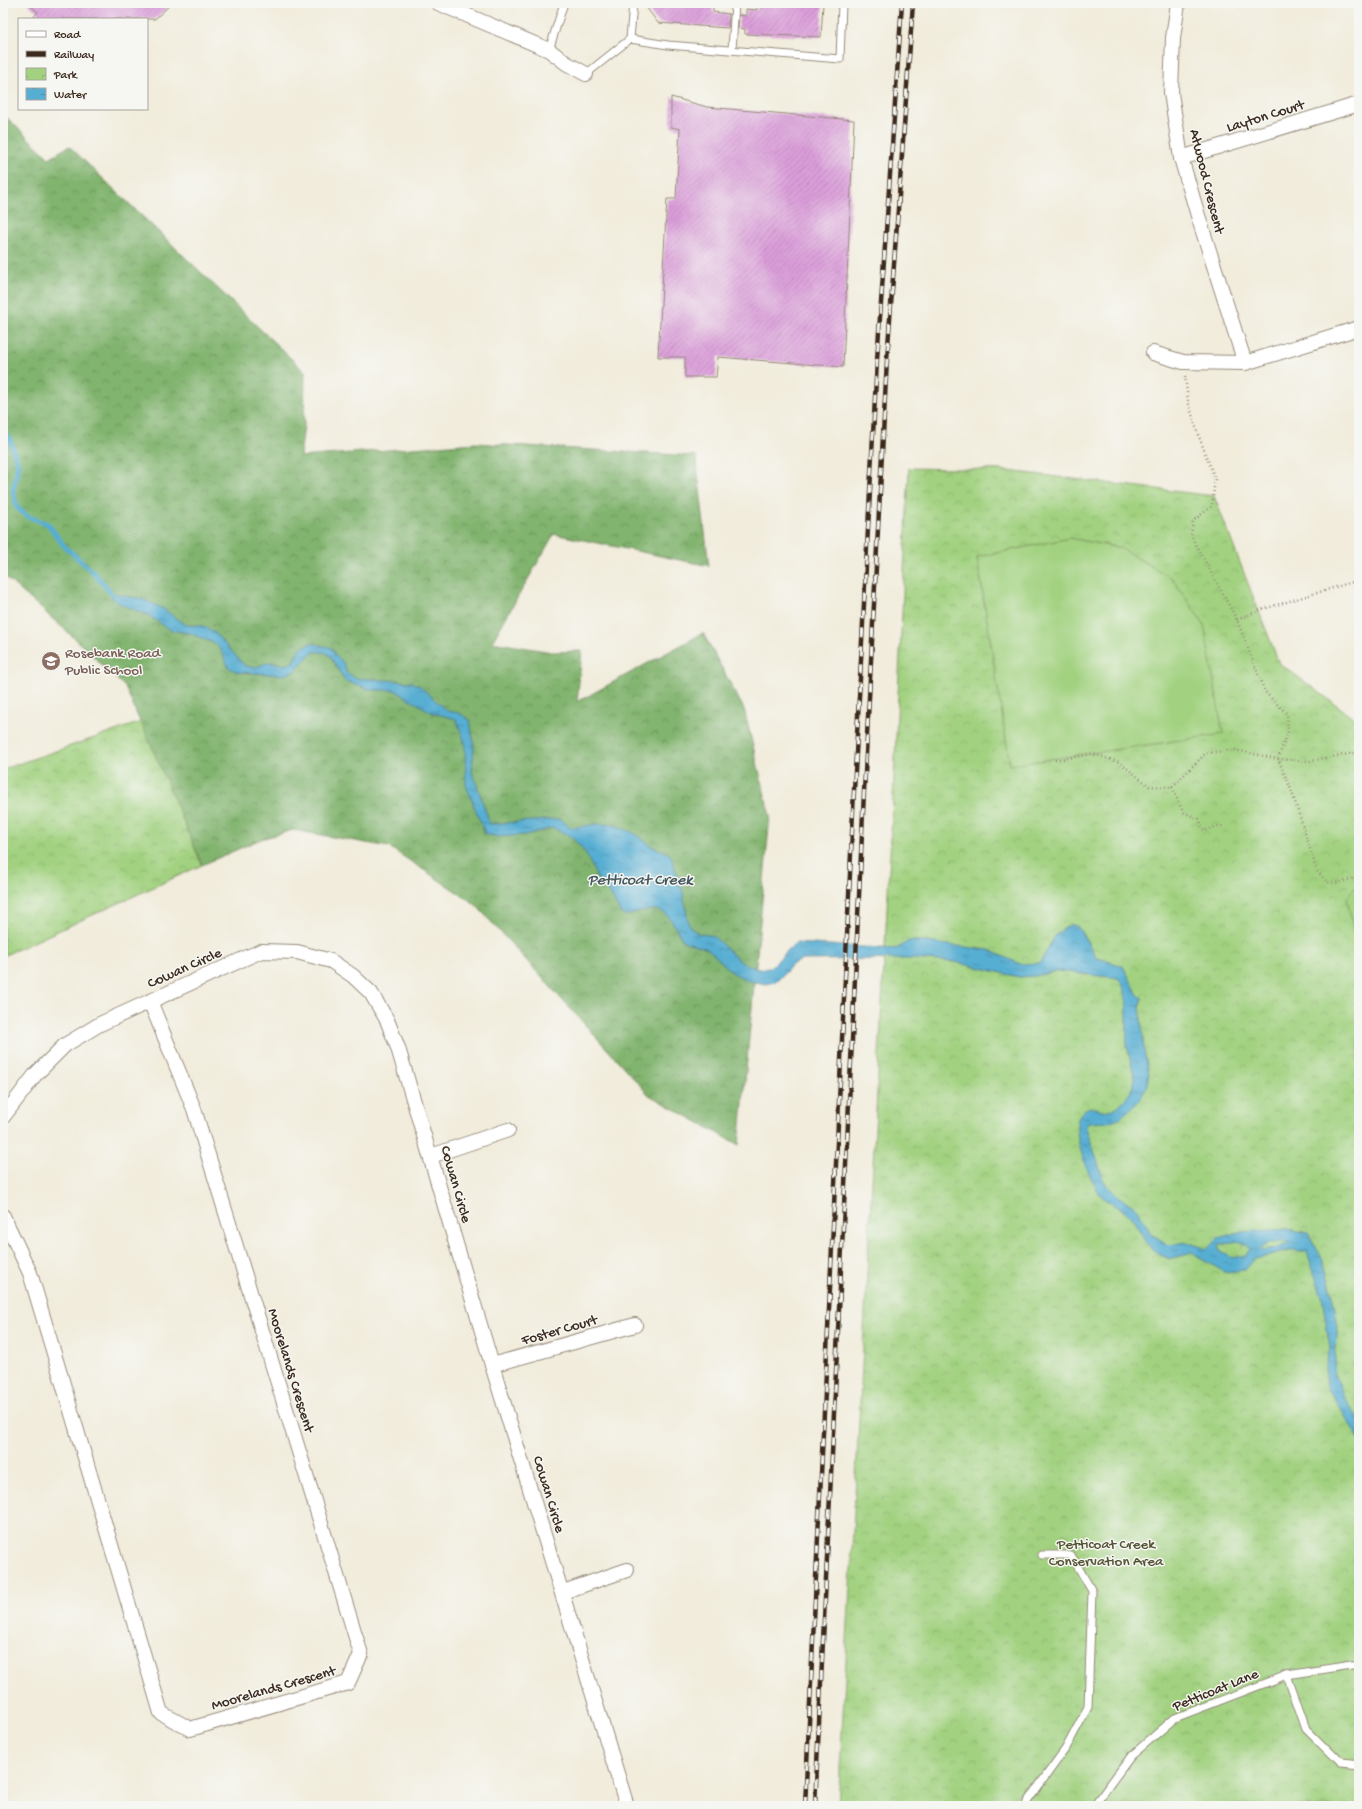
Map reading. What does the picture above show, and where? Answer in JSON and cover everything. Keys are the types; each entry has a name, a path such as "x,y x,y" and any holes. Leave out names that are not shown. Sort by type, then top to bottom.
{"street":[{"path":"438,3 550,50 566,63 586,74"},
{"name":"Atwood Crescent","path":"1178,3 1173,38 1171,93 1181,158 1245,363"},
{"name":"Layton Court","path":"1181,158 1359,104"},
{"path":"1153,353 1183,362 1245,363 1359,328"},
{"name":"Cowan Circle","path":"3,1117 35,1075 65,1045 100,1024 262,951 297,952 331,961 353,976 371,993 388,1020 398,1048 492,1366 563,1592 627,1806"},
{"name":"Moorelands Crescent","path":"3,1216 30,1273 161,1713 190,1729 348,1683 361,1654 194,1109 150,1001"},
{"path":"431,1156 508,1130"},
{"name":"Foster Court","path":"492,1366 635,1325"},
{"path":"563,1592 627,1570"}],"lane":[{"path":"550,50 564,3"},
{"path":"586,74 630,39 633,3"},
{"path":"732,50 735,3"},
{"path":"630,39 668,45 840,58 842,3"},
{"path":"1026,1806 1026,1802 1066,1748 1088,1707 1092,1590 1071,1555 1042,1555"},
{"name":"Petticoat Lane","path":"1094,1806 1131,1756 1175,1718 1287,1675 1359,1664"},
{"path":"1287,1675 1306,1729 1340,1763 1359,1765"}],"path":[{"path":"1183,362 1188,402 1215,479 1212,506 1193,521 1191,536 1237,620 1265,692 1287,714 1288,731 1278,759 1291,789 1317,871 1327,882 1336,883 1359,877"},
{"path":"1237,620 1260,610 1359,580"},
{"path":"1172,788 1206,753 1235,750 1278,759 1311,761 1359,752"},
{"path":"1055,760 1093,754 1119,762 1149,786 1172,788"},
{"path":"1172,788 1183,812 1199,819 1204,831 1218,826 1224,826"}],"green space":[{"path":"3,114 49,158 69,146 305,372 304,425 300,457 475,443 696,456 709,566 554,534 492,642 552,652 582,651 577,702 703,633 744,709 770,816 739,1145 649,1095 475,904 389,847 293,830 261,839 202,865 125,687 71,635 3,575"},
{"name":"Petticoat Creek Conservation Area","path":"909,468 1000,470 1214,496 1279,663 1353,717 1356,724 1359,723 1359,1806 838,1806 893,799"},
{"path":"1070,538 1120,548 1172,578 1204,625 1223,734 1010,765 977,557"},
{"path":"141,722 202,865 3,956 3,769"},
{"path":"1359,886 1359,960 1347,898 1354,888"}],"water":[{"name":"Petticoat Creek","path":"111,593 142,599 162,608 185,625 203,626 214,632 245,666 256,667 269,662 287,665 293,662 300,648 312,643 332,648 335,655 343,662 346,672 355,678 412,682 420,686 447,711 459,713 470,720 474,745 472,771 490,824 560,819 571,828 597,824 614,825 632,832 653,847 670,854 683,892 689,926 697,933 713,936 742,963 758,969 770,968 795,943 896,949 909,941 918,941 989,950 1020,964 1040,963 1056,934 1071,924 1078,927 1097,958 1123,966 1138,995 1143,998 1140,1004 1144,1050 1149,1074 1146,1088 1138,1102 1120,1118 1107,1122 1088,1123 1086,1127 1104,1181 1116,1195 1138,1209 1151,1234 1169,1245 1187,1242 1207,1249 1218,1238 1239,1232 1288,1229 1308,1233 1323,1260 1330,1284 1338,1326 1334,1371 1344,1397 1359,1420 1359,1439 1327,1387 1325,1366 1330,1349 1322,1296 1307,1252 1294,1250 1255,1259 1245,1270 1224,1272 1193,1253 1169,1259 1151,1248 1129,1215 1123,1209 1103,1198 1091,1178 1082,1155 1077,1132 1077,1122 1080,1115 1084,1110 1091,1107 1105,1110 1113,1109 1125,1099 1134,1085 1127,1043 1127,1009 1125,993 1118,978 1057,971 1035,976 1019,977 955,962 911,959 802,960 793,964 777,981 767,984 749,981 733,973 708,949 683,941 672,921 662,912 648,910 626,916 621,914 612,897 598,880 585,852 572,837 553,828 525,835 499,837 485,834 466,785 465,743 456,719 433,713 394,690 372,690 345,681 330,656 324,652 313,652 294,671 284,675 237,672 228,667 221,650 214,643 189,633 170,630 148,615 120,604 112,598","holes":["1237,1241 1246,1244 1250,1249 1245,1255 1232,1258 1219,1250 1219,1245","1269,1242 1289,1242 1289,1243 1278,1248 1260,1250"]}],"building":[{"path":"27,3 172,3 155,19 33,18 38,12"},
{"path":"643,3 713,3 713,12 729,14 728,28 658,23"},
{"path":"757,3 823,3 821,37 745,34 745,29 738,28 739,15 746,16 746,9 757,10"},
{"path":"671,97 707,107 854,120 843,367 718,357 716,377 685,377 685,357 658,357 667,199 676,199 680,129 671,127"}],"waterway":[{"name":"Petticoat Creek","path":"3,434 9,437 18,465 13,491 17,508 29,517 48,524 64,546 92,571 111,593"}],"railway":[{"path":"805,1806 854,791 877,360 902,3"},
{"path":"815,1806 864,792 887,360 913,3"}],"place":[{"name":"Rosebank Road Public School","path":"51,661"}]}
